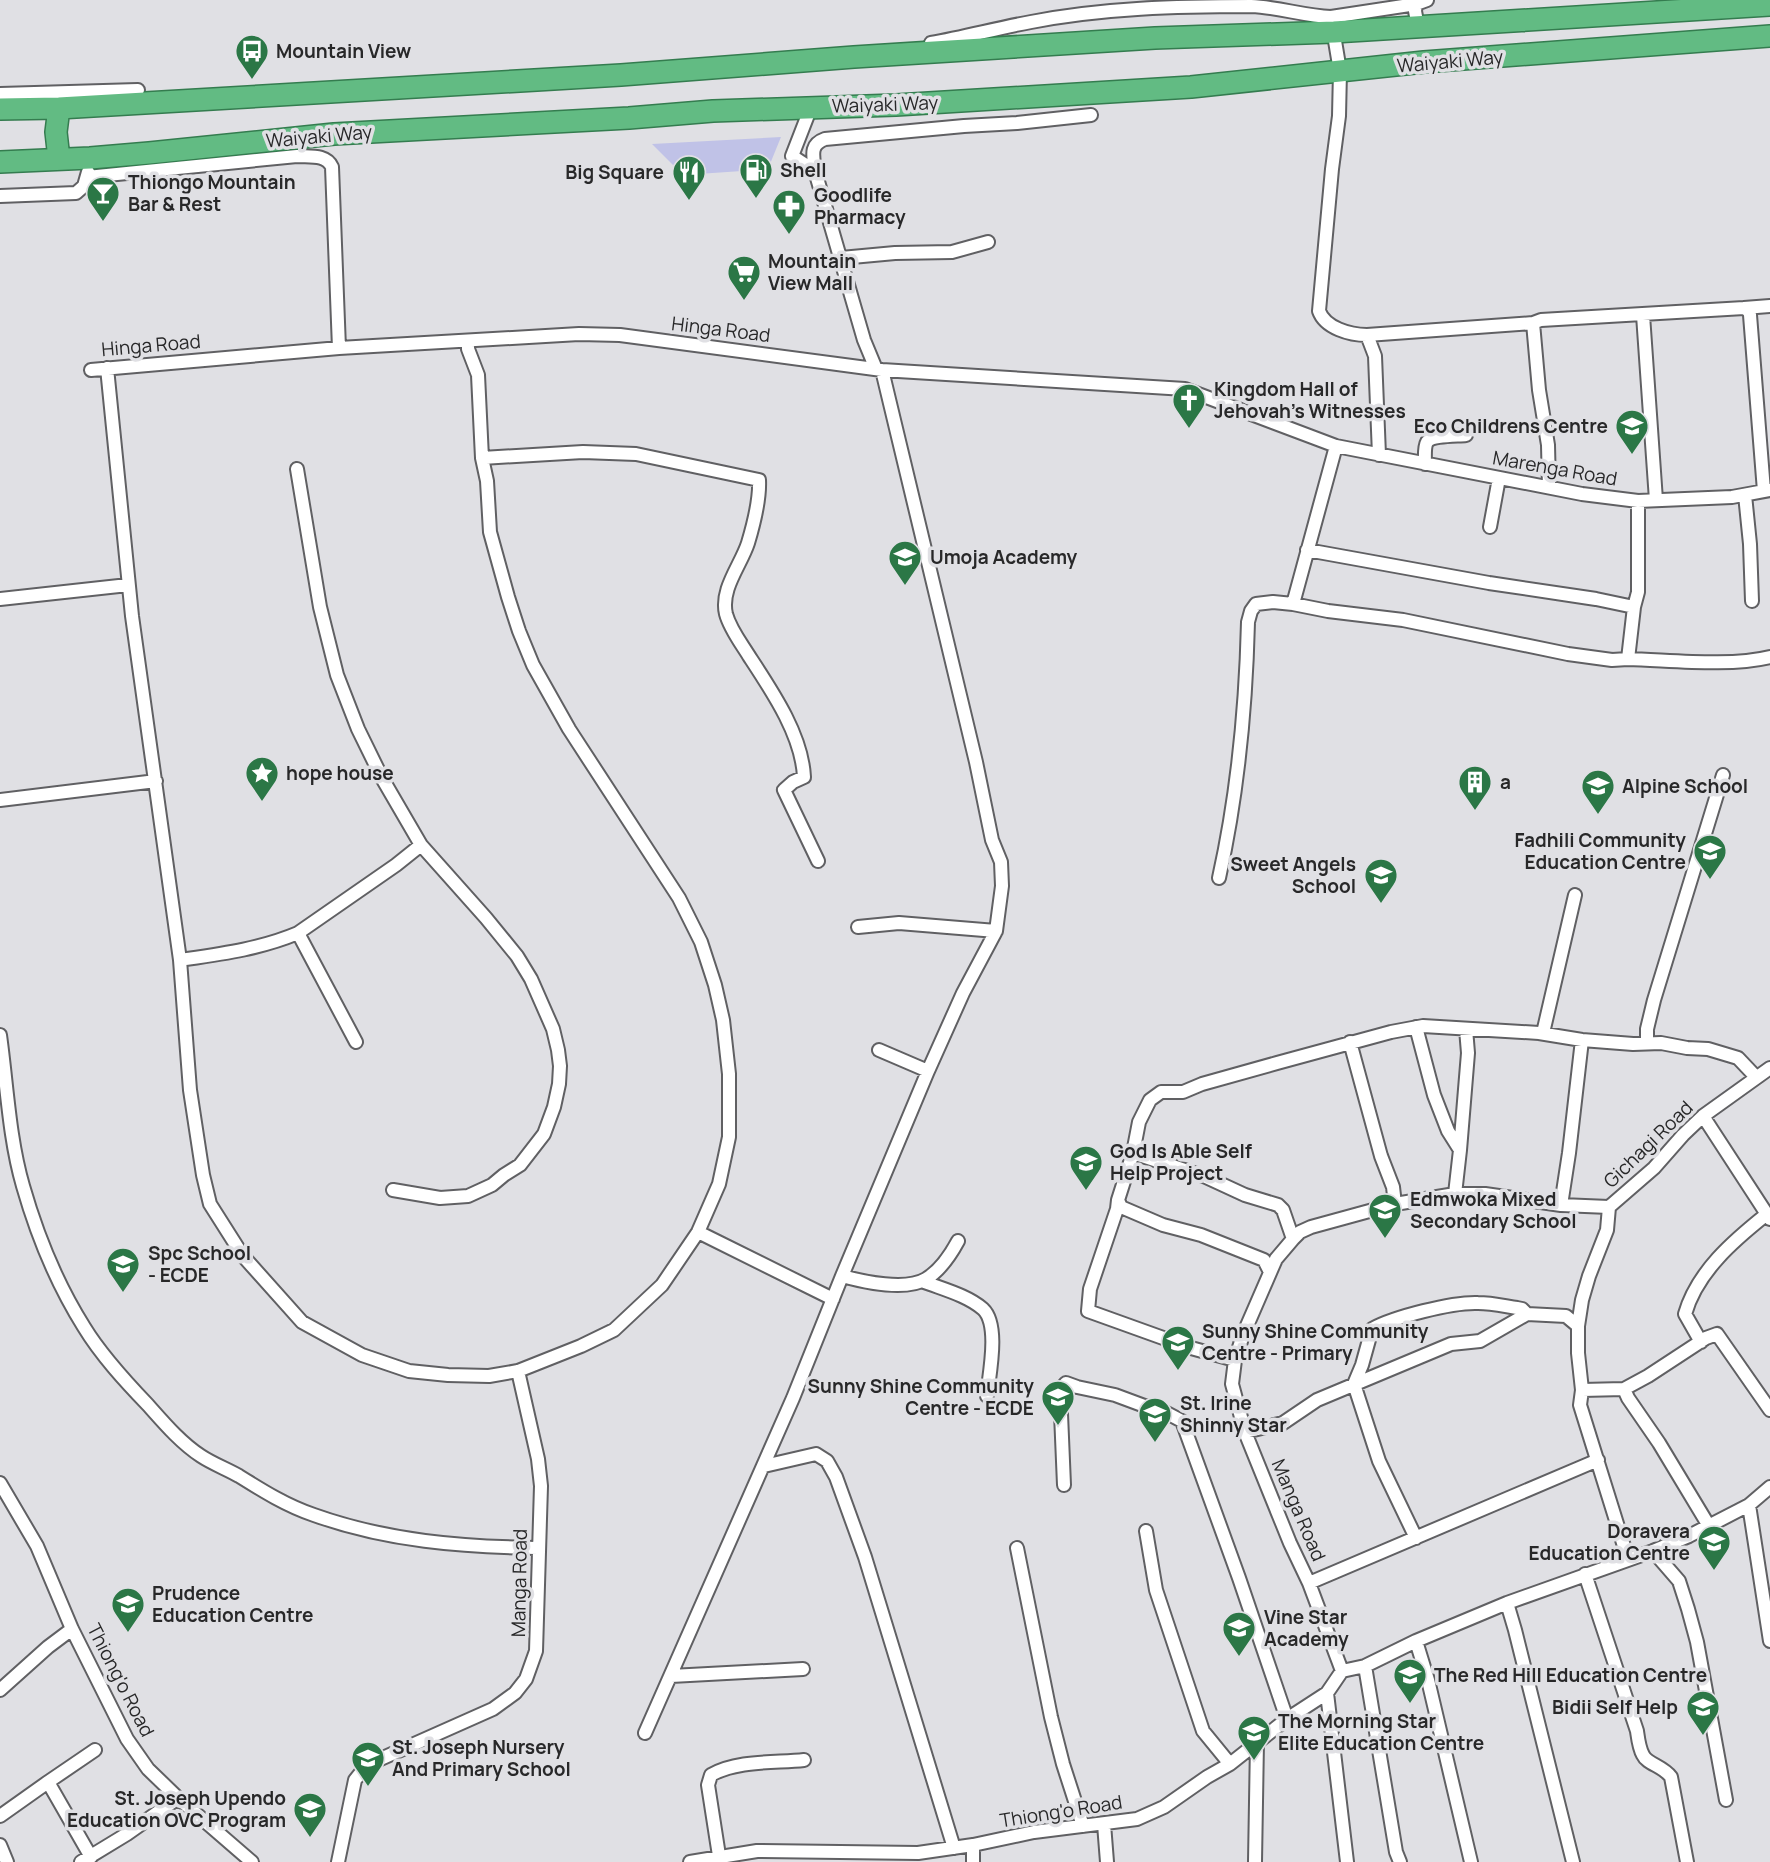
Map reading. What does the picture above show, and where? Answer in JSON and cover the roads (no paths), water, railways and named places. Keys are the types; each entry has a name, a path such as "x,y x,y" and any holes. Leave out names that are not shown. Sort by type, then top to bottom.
{"highway":[{"name":"Waiyaki Way","path":"0,109 59,108 621,75 1333,25 1418,27 1770,5"},
{"path":"1694,9 1696,41"},
{"name":"Waiyaki Way","path":"0,162 59,159 89,168 149,153 297,147 575,119 896,105 1191,87 1424,62 1770,36"},
{"path":"59,108 56,138 59,159"}],"street":[{"path":"854,57 946,41 1093,6 1174,4 1268,7 1307,15 1333,25 1421,2"},
{"path":"1418,27 1415,11 1421,2"},
{"path":"1333,25 1340,71 1339,116 1319,311 1328,324 1358,335 1367,335 1534,323 1541,320 1770,306"},
{"path":"0,94 138,90"},
{"path":"811,107 816,144"},
{"path":"811,107 792,156 815,171"},
{"path":"645,1733 764,1466 962,993 996,931 1002,886 1002,862 992,840 976,762 879,369 864,340 815,171 812,150 825,139 1091,115"},
{"path":"297,147 325,158 330,161 332,167 339,348"},
{"path":"0,196 76,193 84,186 89,168"},
{"path":"841,258 951,252 988,242"},
{"path":"1744,308 1749,311 1767,491"},
{"path":"1643,315 1656,500"},
{"path":"1534,323 1539,390 1548,445 1549,487"},
{"name":"Hinga Road","path":"91,370 339,348 579,334 621,335 879,369 1185,390 1336,446"},
{"path":"1367,335 1375,356 1379,455"},
{"path":"107,368 128,585 180,960 190,1090 210,1204 243,1256 302,1322 362,1355 409,1371 489,1376 518,1371 614,1330 662,1285 698,1232 719,1184 729,1137 729,1074 723,1020 701,942 679,898 569,729 533,665 508,597 490,532 487,481 482,458 478,375 468,349 468,341"},
{"path":"1425,464 1426,444 1429,439 1466,435"},
{"path":"1293,604 1336,446"},
{"name":"Marenga Road","path":"1336,446 1582,494 1638,501 1745,495 1767,491"},
{"path":"482,458 583,452 636,454 759,480 760,493 747,544 727,592 725,612 734,632 777,701 798,744 804,777 785,790 818,861"},
{"path":"297,469 314,580 337,675 358,729 382,778 421,845 486,918 531,978 553,1029 559,1058 559,1084 554,1107 544,1134 520,1165 492,1185 468,1196 440,1198 393,1190"},
{"path":"1490,527 1499,478"},
{"path":"1745,495 1752,601"},
{"path":"1628,659 1638,592 1638,501"},
{"path":"1307,550 1634,607"},
{"path":"0,599 128,585"},
{"path":"1219,878 1229,831 1243,708 1248,622 1256,604 1293,604 1403,620 1568,654 1612,660 1723,661 1770,657"},
{"path":"1647,1043 1647,1029 1654,1000 1723,775"},
{"path":"0,800 156,781"},
{"path":"180,960 227,954 298,933 421,845"},
{"path":"1543,1033 1574,895"},
{"path":"858,927 899,923 996,931"},
{"path":"298,933 355,1042"},
{"path":"1235,1360 1191,1348 1088,1311 1090,1289 1117,1209 1139,1122 1150,1100 1161,1092 1183,1092 1238,1073 1350,1042 1430,1026 1543,1033 1582,1040 1661,1043 1708,1049 1738,1058 1756,1077"},
{"path":"1416,1027 1434,1095 1448,1131 1460,1150"},
{"path":"1455,1194 1468,1052 1466,1029"},
{"path":"0,1035 13,1145 22,1183 58,1279 85,1328 128,1384 174,1434 202,1457 277,1499 313,1515 402,1539 448,1545 538,1548"},
{"path":"1561,1205 1582,1040"},
{"path":"1350,1042 1395,1204"},
{"path":"878,1050 928,1071"},
{"name":"Gichagi Road","path":"1628,1559 1580,1405 1582,1390 1578,1326 1582,1300 1607,1230 1609,1207 1654,1168 1703,1116 1770,1068"},
{"path":"1701,1342 1685,1314 1692,1292 1725,1249 1768,1217 1703,1116"},
{"path":"1133,1153 1278,1205 1283,1210 1293,1239"},
{"name":"Manga Road","path":"1342,1671 1310,1583 1290,1543 1245,1432 1232,1384 1235,1360 1243,1335 1276,1259 1300,1232 1311,1227 1395,1204 1455,1194 1485,1194 1561,1205 1609,1207"},
{"path":"1118,1200 1121,1207 1127,1211 1163,1226 1201,1235 1264,1260 1270,1272"},
{"path":"698,1232 833,1299"},
{"path":"922,1282 944,1262 958,1241"},
{"path":"842,1276 889,1285 922,1282 960,1296 984,1310 989,1321 992,1352 987,1396"},
{"path":"1416,1538 1379,1461 1354,1384 1372,1329 1428,1310 1478,1303 1522,1309 1527,1314"},
{"path":"1245,1432 1283,1423 1317,1400 1451,1344 1480,1341 1527,1314 1566,1316 1578,1326"},
{"path":"1582,1390 1624,1389 1706,1338 1717,1334 1770,1410"},
{"name":"Manga Road","path":"338,1862 355,1780 367,1765 493,1709 515,1693 526,1679 536,1651 541,1486 518,1371"},
{"path":"1064,1485 1060,1390 1066,1383 1161,1410 1182,1421 1287,1719"},
{"path":"1624,1389 1709,1526"},
{"path":"764,1466 816,1454 827,1461 836,1477 865,1557 954,1847"},
{"path":"1310,1583 1598,1460"},
{"name":"Thiong'o Road","path":"0,1483 37,1546 72,1629 127,1739 148,1769 252,1862"},
{"path":"1342,1671 1365,1667 1416,1641 1507,1603 1653,1551 1749,1505 1770,1488"},
{"path":"1749,1505 1770,1642"},
{"path":"1146,1531 1156,1590 1203,1731 1230,1763"},
{"path":"1017,1548 1051,1717 1083,1826"},
{"path":"1653,1551 1679,1581 1688,1609 1697,1642 1726,1800"},
{"path":"1586,1574 1643,1756 1671,1777 1688,1862"},
{"path":"1507,1603 1573,1862"},
{"path":"0,1690 72,1629"},
{"path":"1416,1641 1471,1862"},
{"path":"1365,1667 1384,1788 1400,1862"},
{"path":"670,1676 803,1669"},
{"name":"Thiong'o Road","path":"690,1862 757,1851 918,1853 1034,1832 1137,1819 1164,1807 1327,1693 1342,1671"},
{"path":"1327,1693 1347,1862"},
{"path":"1255,1862 1257,1742"},
{"path":"0,1816 95,1750"},
{"path":"719,1859 708,1786 711,1775 720,1770 746,1765 804,1760"},
{"path":"48,1782 86,1859 178,1798"},
{"path":"1104,1824 1107,1862"},
{"path":"973,1844 973,1862"},
{"path":"0,1845 7,1862"}],"place":[{"name":"Mountain View","path":"252,81"},
{"name":"Shell","path":"756,200"},
{"name":"Big Square","path":"689,202"},
{"name":"Thiongo Mountain Bar & Rest","path":"103,223"},
{"name":"Goodlife Pharmacy","path":"789,236"},
{"name":"Mountain View Mall","path":"744,302"},
{"name":"Kingdom Hall of Jehovah's Witnesses","path":"1189,430"},
{"name":"Eco Childrens Centre","path":"1632,456"},
{"name":"Umoja Academy","path":"905,587"},
{"name":"hope house","path":"262,803"},
{"name":"a","path":"1475,812"},
{"name":"Alpine School","path":"1598,816"},
{"name":"Fadhili Community Education Centre","path":"1710,881"},
{"name":"Sweet Angels School","path":"1381,905"},
{"name":"God Is Able Self Help Project","path":"1086,1192"},
{"name":"Edmwoka Mixed Secondary School","path":"1385,1240"},
{"name":"Spc School - ECDE","path":"123,1294"},
{"name":"Sunny Shine Community Centre - Primary","path":"1178,1372"},
{"name":"Sunny Shine Community Centre - ECDE","path":"1058,1427"},
{"name":"St. Irine Shinny Star","path":"1155,1444"},
{"name":"Doravera Education Centre","path":"1714,1572"},
{"name":"Prudence Education Centre","path":"128,1634"},
{"name":"Vine Star Academy","path":"1239,1658"},
{"name":"The Red Hill Education Centre","path":"1410,1705"},
{"name":"Bidii Self Help","path":"1703,1737"},
{"name":"The Morning Star Elite Education Centre","path":"1254,1762"},
{"name":"St. Joseph Nursery And Primary School","path":"368,1788"},
{"name":"St. Joseph Upendo Education OVC Program","path":"310,1839"}]}
